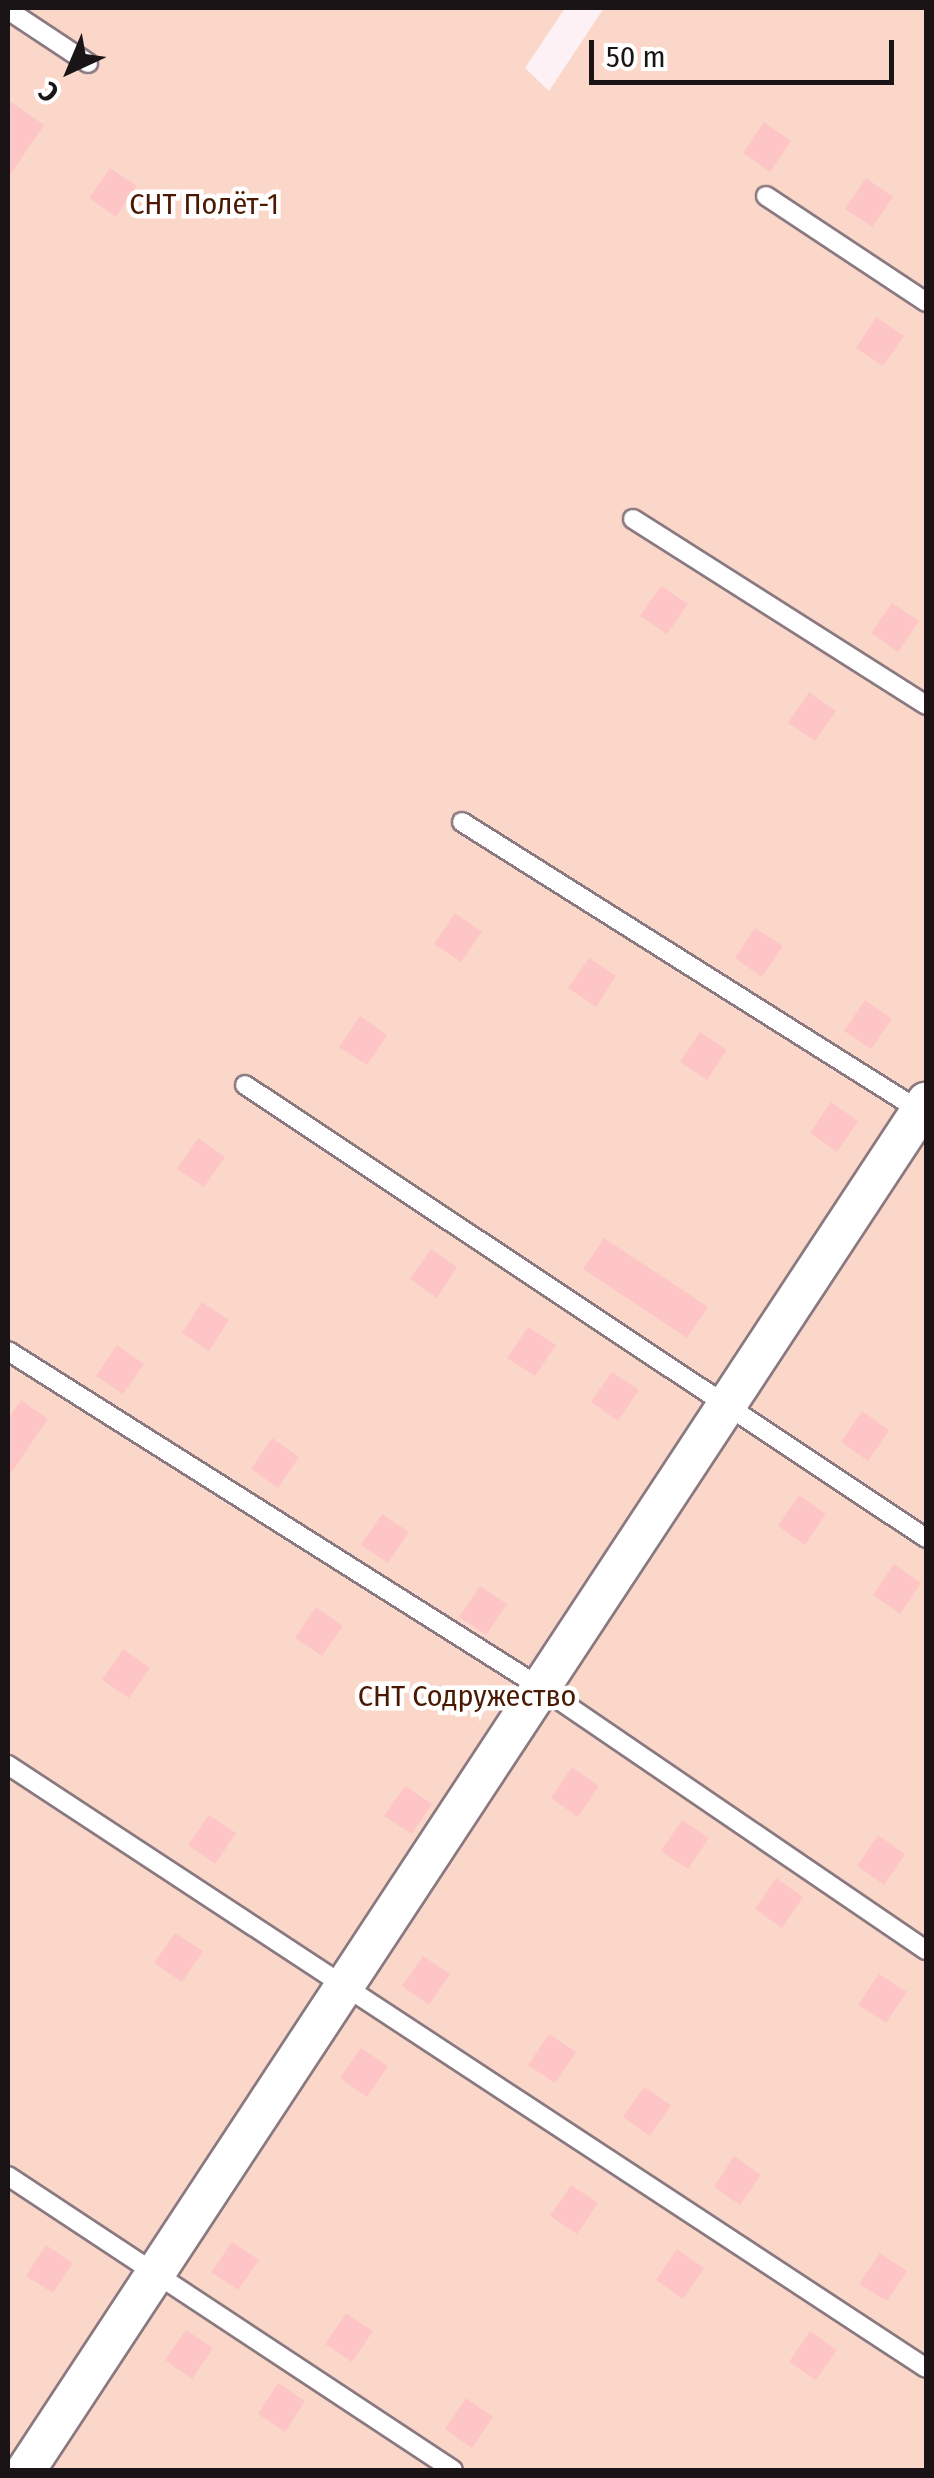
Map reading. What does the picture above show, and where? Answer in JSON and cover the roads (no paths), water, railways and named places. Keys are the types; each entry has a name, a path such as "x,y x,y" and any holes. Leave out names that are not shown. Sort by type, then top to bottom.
{"street":[{"path":"26,2470 925,1109"}],"lane":[{"path":"8,10 88,64"},
{"path":"766,196 926,302"},
{"path":"632,519 926,705"},
{"path":"462,822 925,1109"},
{"path":"244,1085 926,1538"},
{"path":"8,1351 543,1689 926,1950"},
{"path":"8,1765 926,2368"},
{"path":"8,2176 453,2470"}],"park label":[{"name":"СНТ Полёт-1","path":"204,204"},
{"name":"СНТ Содружество","path":"467,1696"}]}
